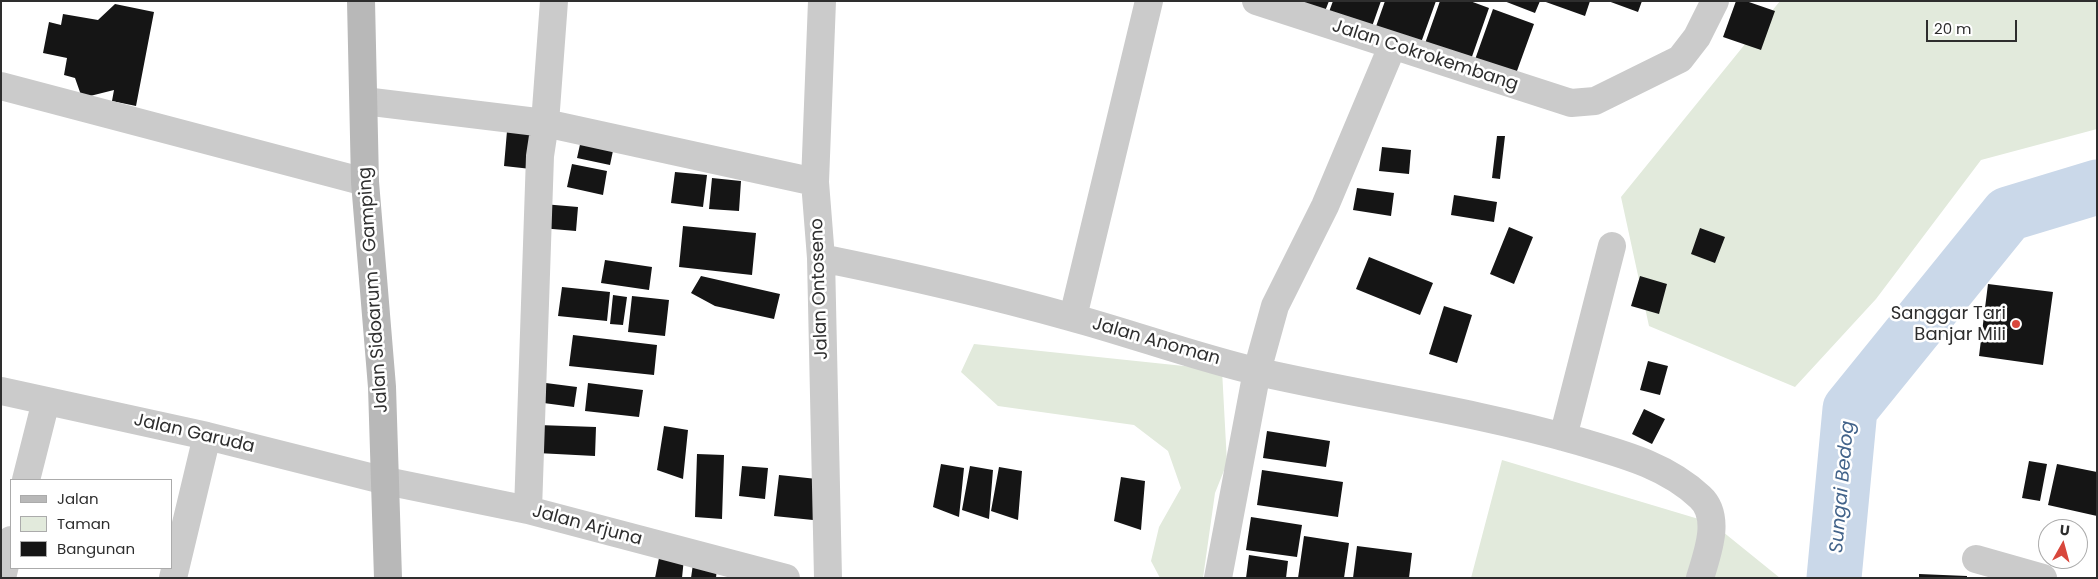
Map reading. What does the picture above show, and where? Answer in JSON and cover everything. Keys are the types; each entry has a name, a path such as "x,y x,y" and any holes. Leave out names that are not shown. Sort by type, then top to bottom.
{"main road":[{"name":"Jalan Sidoarum - Gamping","path":"361,1 365,182 382,387 388,578"}],"street":[{"path":"528,510 540,156 545,123 554,1"},
{"name":"Jalan Ontoseno","path":"822,1 815,182 821,258 828,578"},
{"path":"1072,317 1149,1"},
{"name":"Jalan Cokrokembang","path":"1256,1 1392,47 1571,103 1595,100 1680,59 1697,37 1715,1"},
{"path":"1218,578 1257,371 1275,306 1325,206 1392,47"},
{"path":"1,86 365,182"},
{"path":"364,101 545,123 815,182"},
{"path":"1551,433 1612,246"},
{"name":"Jalan Anoman","path":"821,258 968,289 1257,371 1493,419 1551,433 1641,460 1680,480 1703,499 1710,517 1712,538 1700,578"},
{"name":"Jalan Garuda","path":"1,391 207,436 386,481"},
{"path":"26,479 46,401"},
{"path":"173,578 207,436"},
{"name":"Jalan Arjuna","path":"386,481 528,510 786,578"},
{"path":"2,578 10,544"},
{"path":"1976,559 2043,578"}],"green space":[{"path":"1780,1 2097,1 2097,129 1981,160 1876,299 1795,387 1649,326 1621,197"},
{"path":"974,344 1222,370 1227,463 1215,493 1203,578 1160,578 1151,561 1159,527 1181,488 1168,451 1134,425 998,406 961,372"},
{"path":"1502,460 1712,523 1780,578 1471,578"}],"building":[{"path":"1282,1 1329,1 1322,19"},
{"path":"1333,1 1381,1 1369,35 1326,20"},
{"path":"1385,1 1436,1 1418,51 1373,35"},
{"path":"1440,1 1470,1 1489,8 1468,68 1422,52"},
{"path":"1504,1 1540,1 1535,13"},
{"path":"1543,1 1590,1 1585,16"},
{"path":"1608,1 1642,1 1638,12"},
{"path":"1736,1 1746,1 1775,11 1761,50 1723,37"},
{"path":"115,4 154,12 136,106 112,101 114,90 90,96 81,95 75,78 64,75 67,58 43,53 49,22 61,25 63,14 98,20"},
{"path":"1493,9 1534,24 1513,82 1472,68"},
{"path":"507,131 534,133 531,169 504,166"},
{"path":"1497,136 1505,136 1500,179 1492,178"},
{"path":"581,140 614,146 610,165 577,158"},
{"path":"1382,147 1411,150 1409,174 1379,171"},
{"path":"572,164 607,171 603,195 567,187"},
{"path":"675,172 707,175 703,207 671,203"},
{"path":"712,178 741,181 739,211 709,209"},
{"path":"1357,188 1394,193 1391,216 1353,210"},
{"path":"1454,195 1497,202 1494,222 1451,215"},
{"path":"543,204 578,207 576,231 541,228"},
{"path":"683,226 756,233 752,275 679,267"},
{"path":"1509,227 1533,237 1514,284 1490,274"},
{"path":"1700,228 1725,237 1715,263 1691,254"},
{"path":"1369,257 1433,283 1420,315 1356,289"},
{"path":"605,260 652,267 649,290 601,283"},
{"path":"701,276 780,294 774,319 715,306 691,293"},
{"path":"1640,276 1667,284 1659,314 1631,306"},
{"name":"Sanggar Tari Banjar Mili","path":"1988,284 2053,292 2043,365 1979,356"},
{"path":"562,287 610,292 607,321 558,316"},
{"path":"613,295 627,297 623,325 610,324"},
{"path":"632,296 669,300 665,336 628,332"},
{"path":"1444,306 1472,315 1457,363 1429,354"},
{"path":"573,335 657,345 654,375 569,366"},
{"path":"1648,361 1668,366 1660,395 1640,390"},
{"path":"538,382 577,387 574,407 536,402"},
{"path":"588,383 643,390 639,417 585,411"},
{"path":"1644,409 1665,419 1652,444 1632,434"},
{"path":"538,425 596,427 595,456 537,453"},
{"path":"664,426 688,430 683,479 657,470"},
{"path":"1267,431 1330,441 1326,467 1263,458"},
{"path":"697,454 724,455 722,519 695,517"},
{"path":"2029,461 2047,464 2040,501 2022,498"},
{"path":"941,464 964,468 959,517 933,507"},
{"path":"2057,464 2097,472 2097,516 2048,505"},
{"path":"742,466 768,468 765,499 739,496"},
{"path":"970,466 993,470 989,519 962,510"},
{"path":"999,467 1022,471 1018,520 991,511"},
{"path":"1262,470 1343,482 1338,517 1257,505"},
{"path":"779,475 817,479 813,520 774,516"},
{"path":"1121,477 1145,481 1141,530 1114,521"},
{"path":"1251,517 1302,525 1297,557 1246,550"},
{"path":"1304,536 1349,543 1344,578 1298,578"},
{"path":"1357,546 1412,553 1409,578 1353,578"},
{"path":"660,553 684,558 682,578 655,578"},
{"path":"1249,555 1288,561 1286,578 1246,578"},
{"path":"693,564 717,568 716,578 691,578"},
{"path":"1919,574 1967,576 1967,578 1919,578"}],"waterway":[{"name":"Sungai Bedog","path":"1834,578 1850,409 2008,214 2097,187"}],"place":[{"name":"Sanggar Tari Banjar Mili","path":"2016,324"}]}
